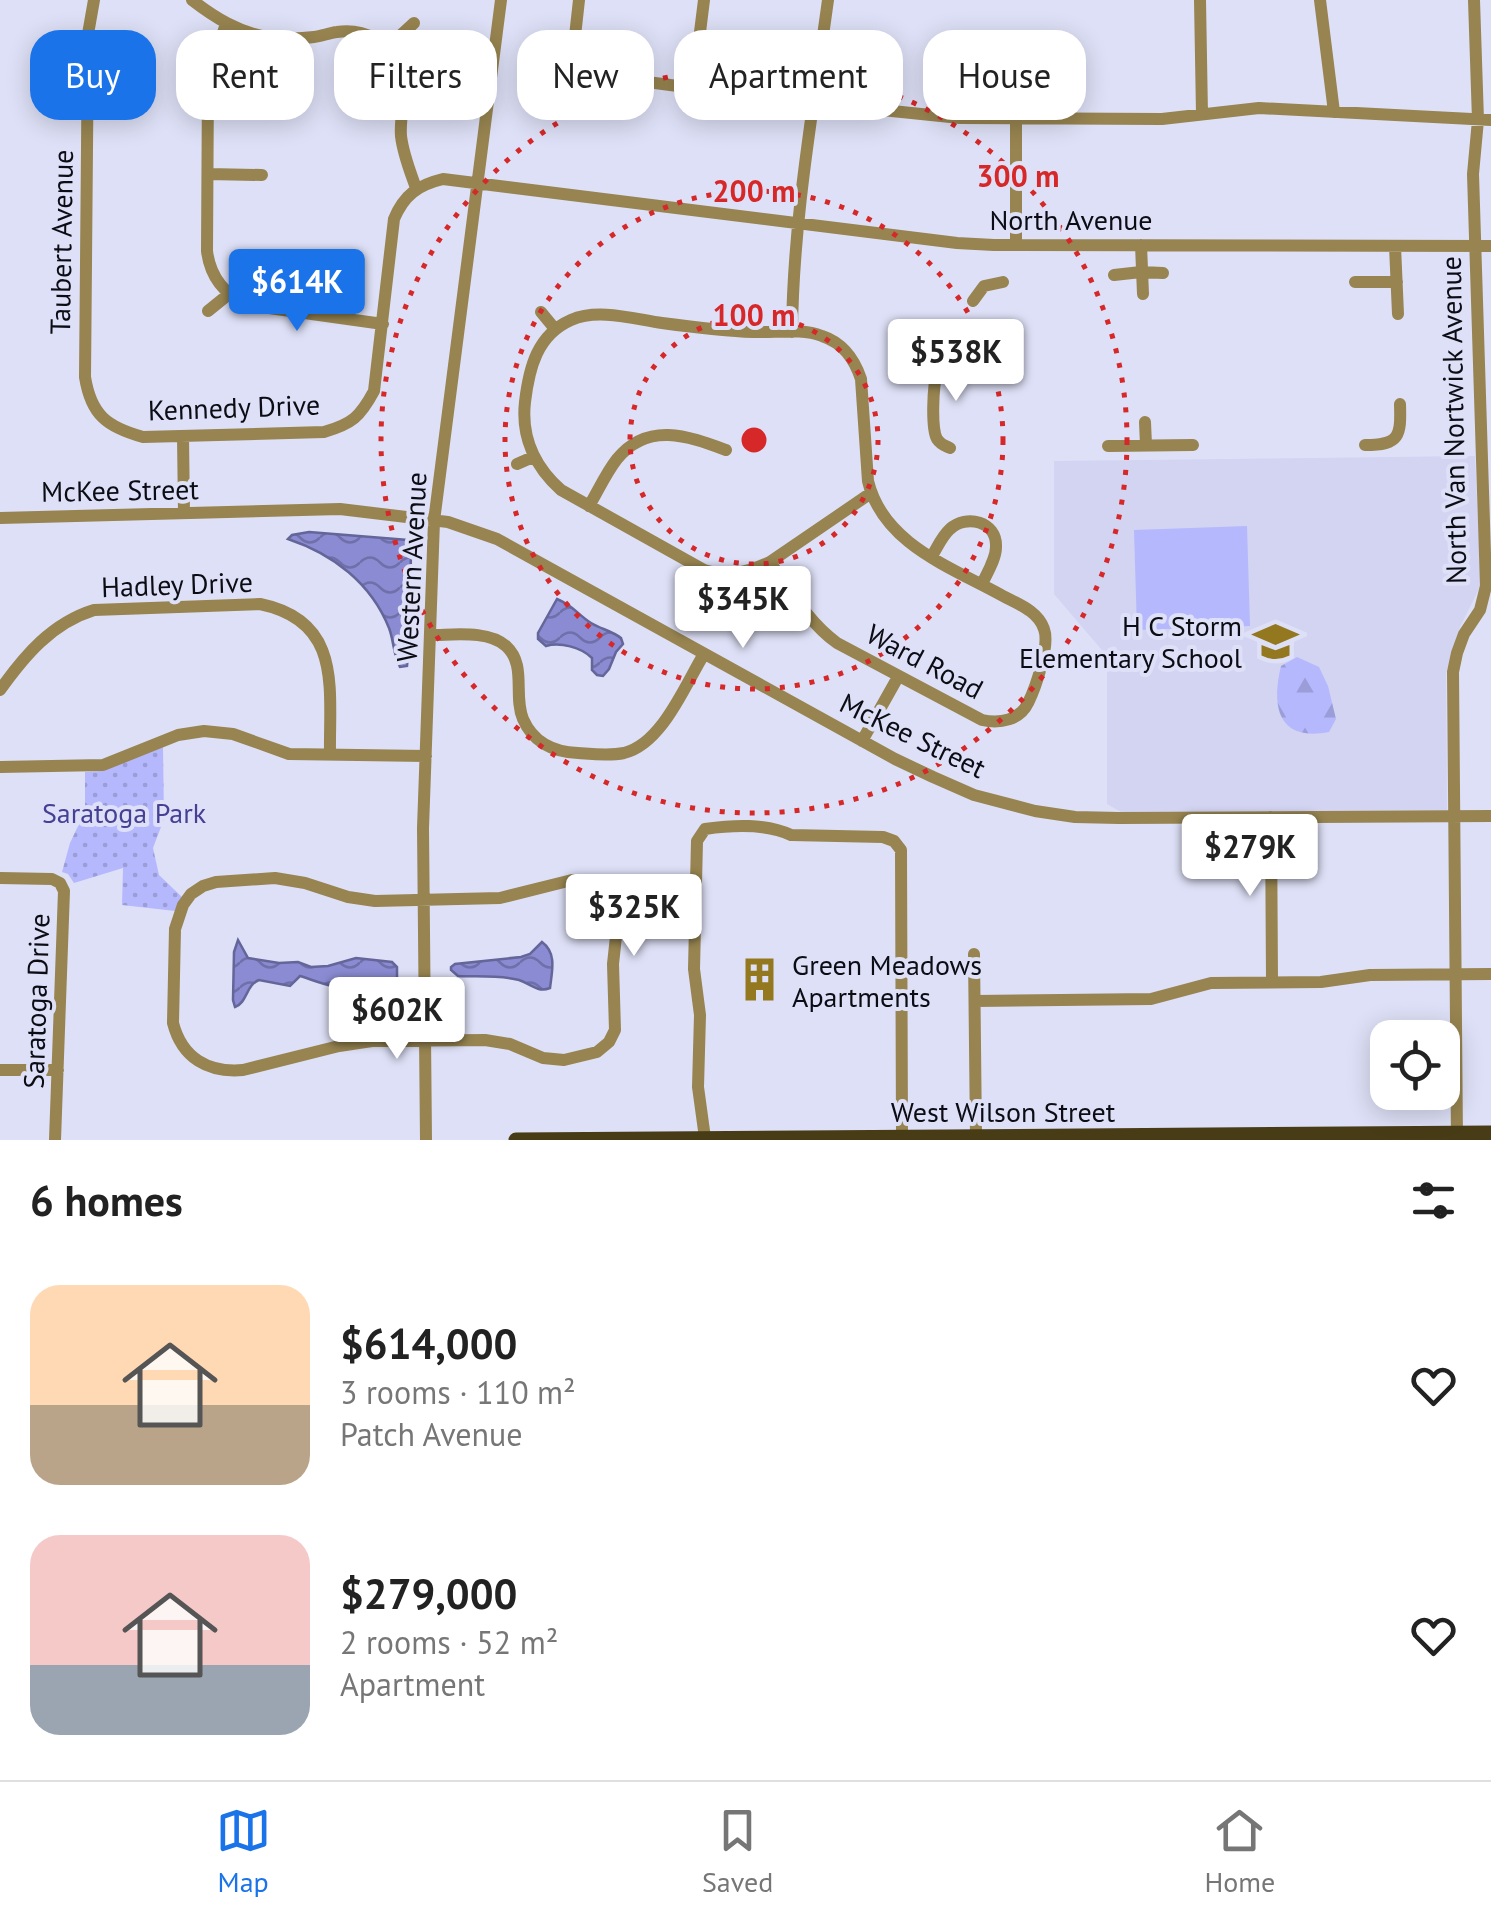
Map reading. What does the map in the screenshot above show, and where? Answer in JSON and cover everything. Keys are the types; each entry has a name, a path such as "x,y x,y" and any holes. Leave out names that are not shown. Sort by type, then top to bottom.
{"main road":[{"name":"West Wilson Street","path":"516,1140 1457,1137 1491,1133"}],"street":[{"name":"Taubert Avenue","path":"94,0 88,34 84,377 87,392 104,420"},
{"path":"192,0 226,24 264,36 298,38 334,33"},
{"name":"Western Avenue","path":"426,1140 423,900 434,521 501,0"},
{"path":"579,0 571,72 693,88 704,0"},
{"path":"824,30 828,0"},
{"path":"1200,0 1202,114"},
{"path":"1320,0 1334,112"},
{"name":"North Van Nortwick Avenue","path":"1457,1137 1453,672 1456,653 1480,610 1488,586 1473,174 1485,120 1474,0"},
{"path":"406,30 414,23"},
{"path":"226,24 208,76 208,263 219,284 247,305 382,324 394,218 416,188 405,156 403,120"},
{"path":"1086,119 1173,119 1259,108 1485,120"},
{"path":"792,332 793,289 812,120"},
{"path":"1016,120 1016,244"},
{"path":"208,174 262,175"},
{"name":"North Avenue","path":"416,188 443,179 958,243 1491,246"},
{"path":"1141,245 1143,294"},
{"path":"1394,246 1398,314"},
{"path":"1114,274 1163,273"},
{"path":"973,301 984,286 1003,282"},
{"path":"1355,282 1397,282"},
{"path":"208,311 229,294"},
{"path":"541,312 556,329"},
{"path":"871,493 770,562 734,575 704,570 550,481 533,457 526,436 524,406 531,367 541,344 556,329 572,319 596,315 728,331 821,335 855,351 871,493 893,528 912,545 982,584 996,548 994,537 989,528 975,520 963,522 951,528 932,556"},
{"name":"Kennedy Drive","path":"104,420 120,430 144,436 324,432 347,425 363,411 374,390 382,324"},
{"path":"936,373 935,436 940,444 950,448"},
{"path":"1365,445 1383,445 1395,439 1401,426 1400,404"},
{"path":"1145,422 1146,446"},
{"path":"589,506 618,458 648,438 674,434 726,450"},
{"path":"183,436 184,513"},
{"path":"1108,446 1193,446"},
{"path":"517,464 533,457"},
{"name":"McKee Street","path":"0,518 340,509 448,522 497,539 895,759 974,795 1035,811 1118,818 1491,816"},
{"name":"Ward Road","path":"770,562 827,636 898,677 994,723 1016,716 1026,707 1046,645 1044,627 1034,614 982,584"},
{"name":"Hadley Drive","path":"0,690 52,630 78,615 94,610 260,604 293,615 318,638 325,653 329,669 330,756"},
{"path":"431,634 482,636 504,644 517,665 519,706 525,724 547,747 563,752 614,754 642,745 660,727 704,654"},
{"path":"862,741 898,677"},
{"path":"0,767 102,765 178,736 204,731 232,734 289,754 426,756"},
{"path":"1271,817 1272,981"},
{"path":"706,1138 698,1087 700,1015 694,969 697,841 708,828 747,827 770,828 791,836 883,837 894,841 901,850 902,1136"},
{"name":"Saratoga Drive","path":"0,878 43,878 60,883 65,899 55,1140"},
{"path":"275,878 305,882 361,900 423,900 500,898 572,880 600,889 618,918 612,964 615,1030 609,1042 582,1058 553,1060 497,1042 355,1042 227,1072 211,1069 187,1053 176,1034 172,1012 175,929 191,894 203,886 275,878"},
{"path":"974,954 976,1136"},
{"path":"976,1001 1151,1000 1210,983 1491,974"},
{"path":"0,1070 58,1070"}],"shaded area":[{"name":"H C Storm Elementary School","path":"1475,456 1481,585 1460,627 1446,673 1447,810 1121,812 1107,804 1107,656 1054,594 1054,461"}],"green space":[{"path":"1247,526 1250,626 1137,630 1134,530"},
{"path":"1297,657 1319,667 1328,686 1336,719 1329,732 1299,732 1282,718 1277,695 1281,666"},
{"name":"Saratoga Park","path":"163,747 164,819 153,848 159,875 182,897 175,911 122,905 123,868 74,883 62,872 85,811 85,772 101,771"}],"water":[{"path":"309,532 411,543 407,666 400,667 389,628 361,584 335,562 288,539"},
{"path":"557,599 621,638 623,644 603,676 592,670 592,658 582,651 564,645 546,646 538,639"},
{"path":"238,940 248,958 279,963 328,966 356,958 392,962 397,967 397,981 348,987 300,976 290,986 259,980 235,1007 234,952"},
{"path":"542,942 552,957 550,988 538,989 504,977 458,976 451,970 455,964 521,957"}],"place":[{"name":"H C Storm Elementary School","path":"1275,641"},
{"name":"Green Meadows Apartments","path":"759,980"}]}
